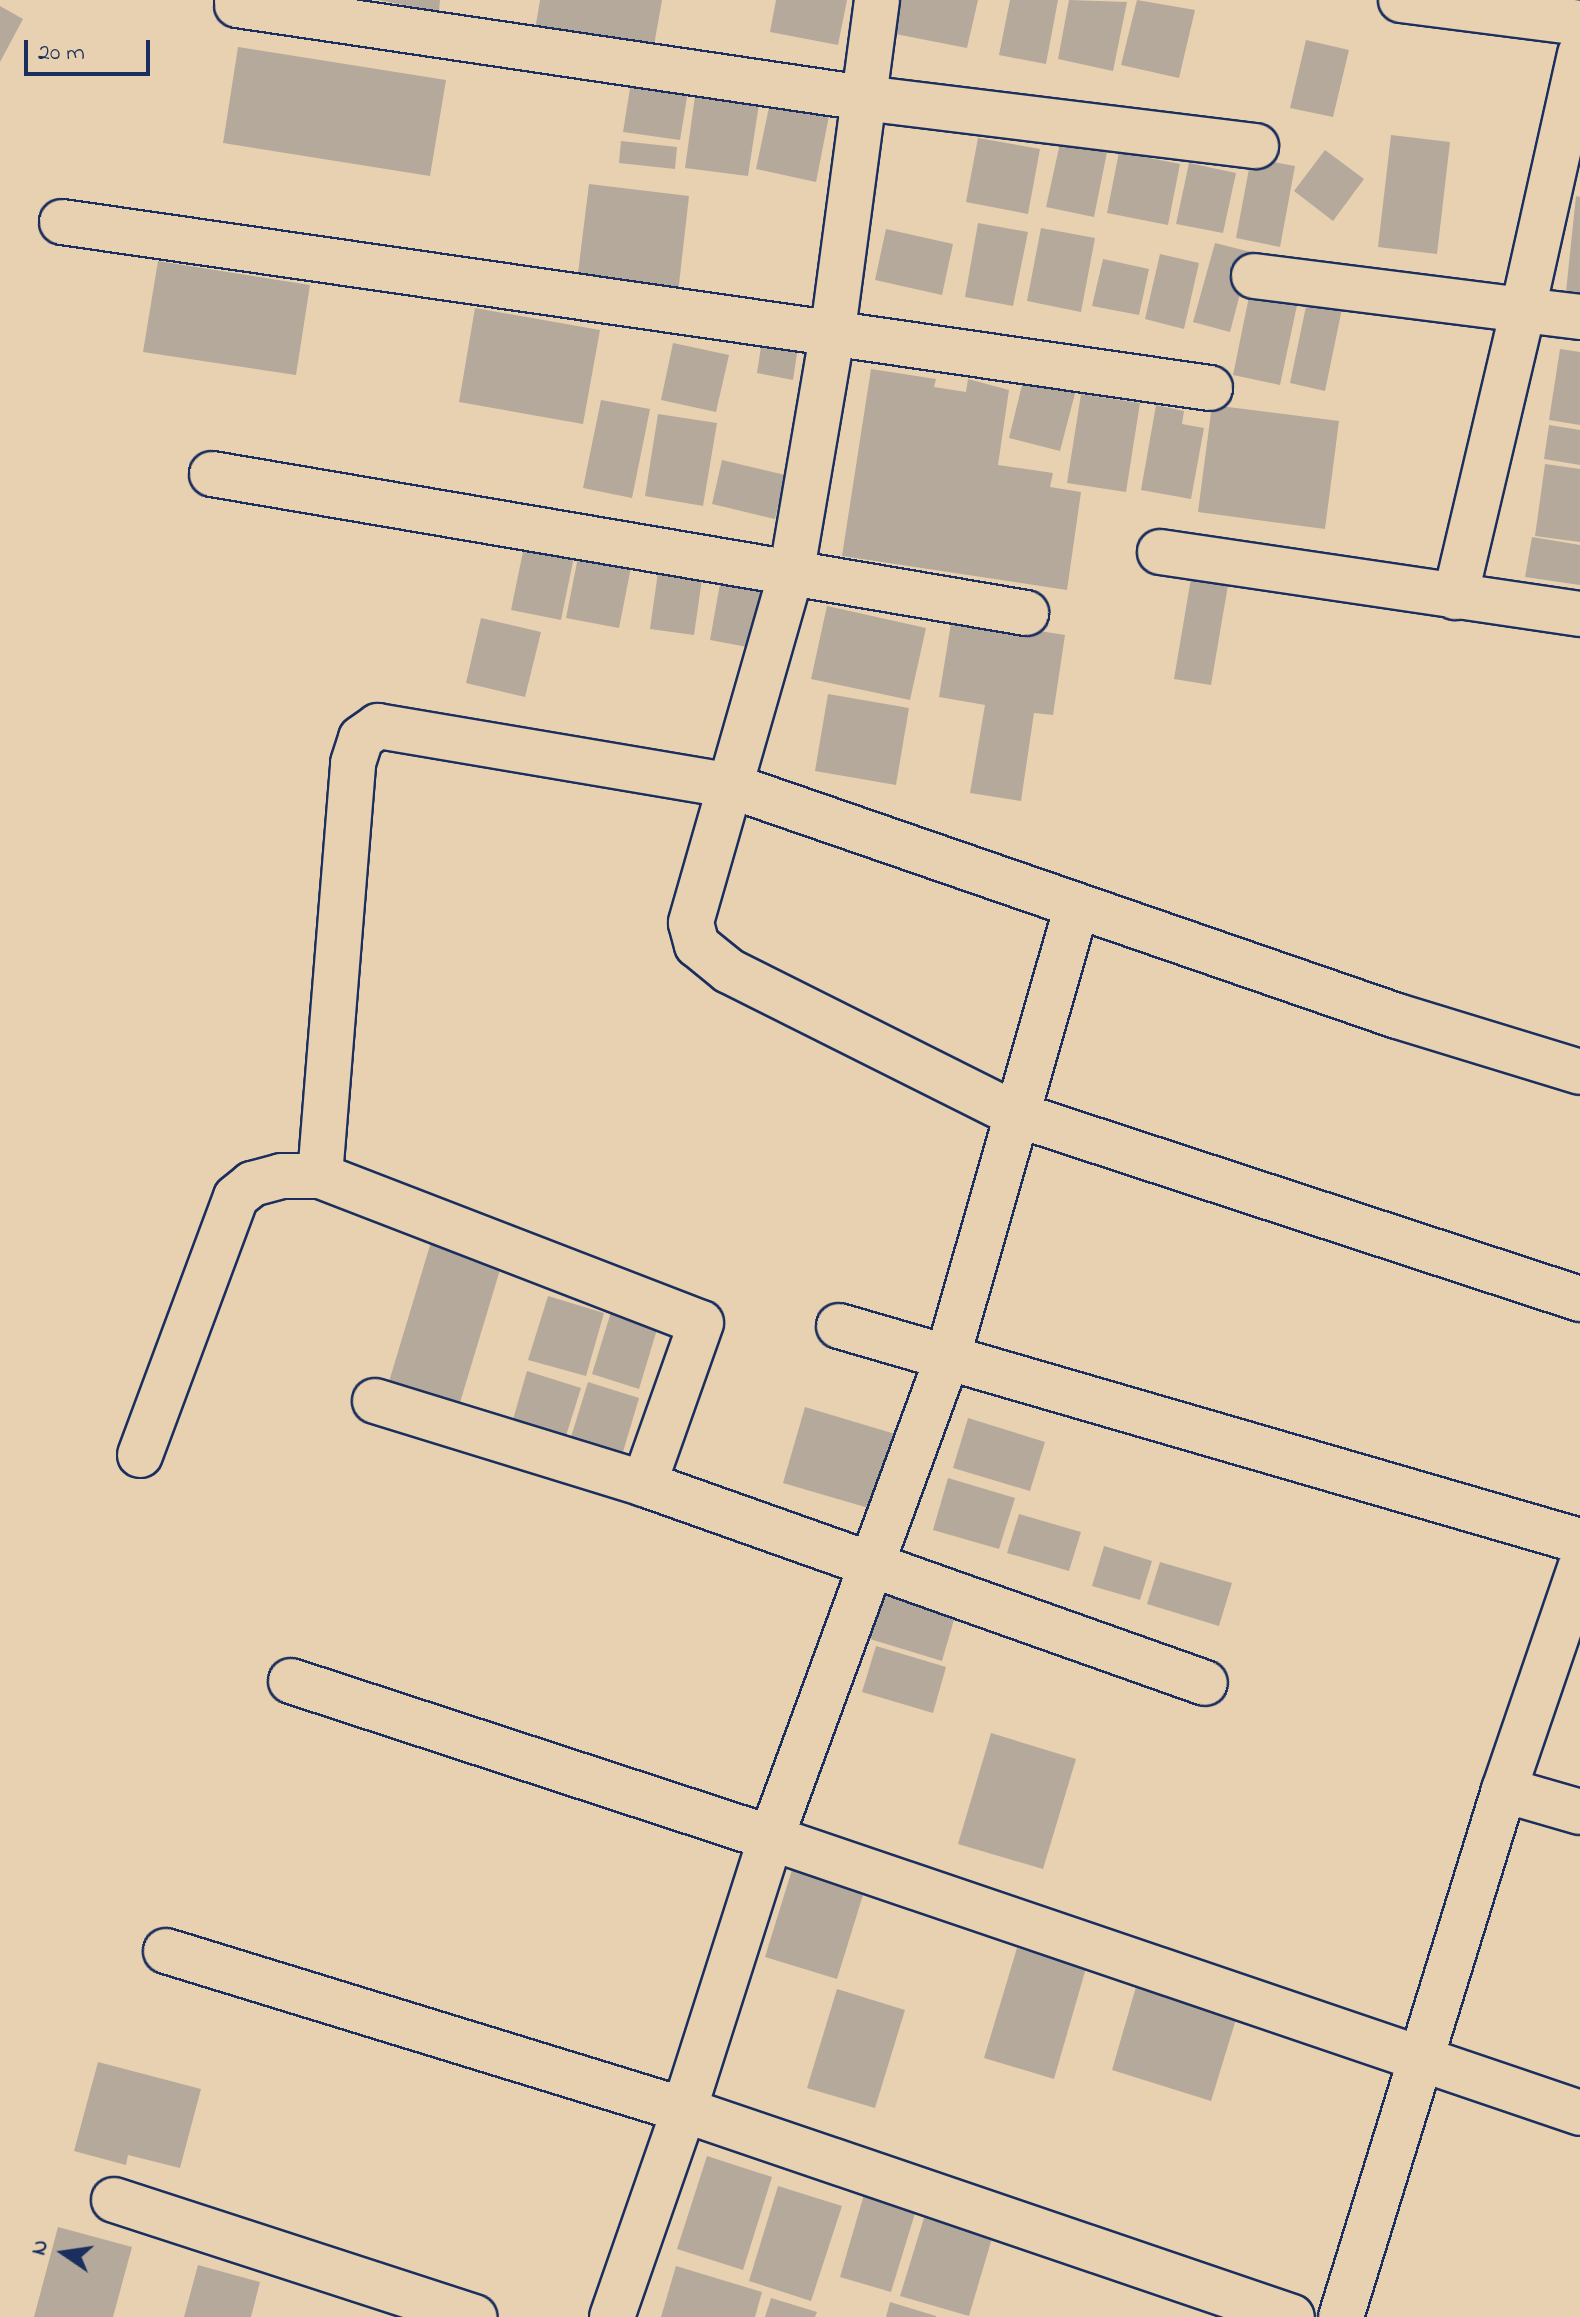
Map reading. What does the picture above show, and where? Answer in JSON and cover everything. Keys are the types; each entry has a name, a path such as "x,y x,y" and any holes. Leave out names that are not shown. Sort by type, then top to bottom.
{"street":[{"path":"877,0 832,336 792,570 691,923 697,945 729,971 1015,1114 1580,1299"},
{"path":"1401,0 1580,23"},
{"path":"237,5 864,98 1256,146"},
{"path":"1455,597 1580,54"},
{"path":"62,222 832,336 1210,388"},
{"path":"1254,276 1580,317"},
{"path":"212,474 792,570 1026,613"},
{"path":"1160,552 1580,614"},
{"path":"320,1176 353,763 361,738 378,726 728,785 1076,908 1580,1072"},
{"path":"612,2317 684,2110 771,1838 947,1359 1076,908"},
{"path":"140,1455 236,1197 252,1184 281,1176 320,1176 701,1323 644,1484"},
{"path":"839,1326 1580,1541"},
{"path":"375,1401 644,1484 1205,1683"},
{"path":"1341,2317 1504,1790 1580,1568"},
{"path":"291,1681 771,1838 1580,2113"},
{"path":"1504,1790 1580,1812"},
{"path":"166,1951 684,2110 1292,2317"},
{"path":"114,2200 475,2317"}],"building":[{"path":"378,0 440,0 439,12"},
{"path":"540,0 662,0 653,51 535,30"},
{"path":"776,0 847,0 838,45 770,32"},
{"path":"886,0 978,0 967,48 880,31"},
{"path":"1010,0 1058,0 1046,64 999,55"},
{"path":"1069,0 1127,2 1113,71 1058,59"},
{"path":"1137,0 1195,10 1179,78 1121,65"},
{"path":"0,6 23,19 0,62"},
{"path":"1306,40 1349,50 1333,117 1290,108"},
{"path":"238,47 446,80 430,176 223,143"},
{"path":"632,76 689,85 680,140 623,132"},
{"path":"772,93 831,106 816,182 756,169"},
{"path":"695,96 759,104 748,176 685,168"},
{"path":"1391,135 1450,142 1437,254 1378,247"},
{"path":"978,138 1040,149 1028,214 966,202"},
{"path":"621,141 677,147 675,169 619,163"},
{"path":"1060,143 1107,152 1094,217 1046,207"},
{"path":"1325,150 1364,179 1333,221 1294,191"},
{"path":"1119,152 1180,164 1168,225 1107,213"},
{"path":"1251,158 1295,166 1280,247 1236,238"},
{"path":"1189,163 1236,173 1223,233 1176,224"},
{"path":"589,184 689,196 678,293 577,281"},
{"path":"1576,196 1580,197 1580,302 1565,301"},
{"path":"978,223 1028,232 1013,306 965,297"},
{"path":"1041,228 1095,238 1081,312 1027,301"},
{"path":"886,229 953,244 942,295 875,280"},
{"path":"1215,243 1251,252 1230,332 1193,322"},
{"path":"1160,254 1199,263 1184,329 1145,319"},
{"path":"1103,259 1149,269 1139,315 1092,306"},
{"path":"158,261 310,285 296,375 143,352"},
{"path":"1251,287 1299,296 1280,385 1233,375"},
{"path":"1309,292 1344,299 1325,391 1290,383"},
{"path":"475,308 600,330 583,424 459,402"},
{"path":"763,334 799,340 793,380 757,373"},
{"path":"673,343 729,355 716,412 661,400"},
{"path":"1560,349 1580,352 1580,425 1549,420"},
{"path":"871,369 936,379 934,387 966,392 968,379 1009,390 998,465 1053,473 1050,487 1081,492 1067,590 842,556"},
{"path":"1026,369 1078,382 1060,451 1009,438"},
{"path":"1081,394 1140,403 1126,492 1067,483"},
{"path":"601,400 650,409 632,498 583,488"},
{"path":"1156,405 1184,411 1182,424 1204,428 1191,499 1141,490"},
{"path":"1212,405 1339,421 1325,529 1198,512"},
{"path":"658,414 717,423 703,506 645,496"},
{"path":"1549,425 1580,430 1580,465 1544,459"},
{"path":"722,460 785,475 775,519 712,504"},
{"path":"1545,464 1580,469 1580,542 1535,536"},
{"path":"526,537 576,547 561,620 511,610"},
{"path":"1532,537 1580,545 1580,585 1525,577"},
{"path":"580,547 633,557 619,628 566,618"},
{"path":"658,572 702,579 694,635 650,629"},
{"path":"721,578 769,586 758,649 710,640"},
{"path":"1191,578 1228,585 1211,685 1174,679"},
{"path":"827,606 926,628 910,700 811,679"},
{"path":"952,617 1065,635 1053,715 1034,713 1021,801 970,793 985,705 939,697"},
{"path":"481,618 541,632 525,697 466,683"},
{"path":"828,694 909,708 896,785 815,771"},
{"path":"431,1242 502,1263 459,1406 388,1385"},
{"path":"548,1296 604,1313 586,1376 528,1360"},
{"path":"611,1312 658,1326 639,1389 592,1374"},
{"path":"527,1371 581,1388 565,1439 512,1423"},
{"path":"588,1382 639,1398 623,1452 571,1437"},
{"path":"805,1407 895,1434 872,1509 783,1483"},
{"path":"968,1418 1045,1442 1030,1491 953,1468"},
{"path":"948,1478 1015,1498 999,1549 933,1530"},
{"path":"1019,1514 1081,1532 1069,1571 1007,1553"},
{"path":"1104,1546 1152,1561 1140,1600 1092,1586"},
{"path":"1160,1562 1232,1583 1219,1626 1147,1604"},
{"path":"889,1577 960,1599 942,1661 870,1639"},
{"path":"876,1646 946,1667 933,1713 862,1692"},
{"path":"991,1733 1076,1759 1043,1869 958,1844"},
{"path":"795,1860 867,1882 837,1979 765,1957"},
{"path":"1017,1948 1086,1968 1054,2079 984,2058"},
{"path":"1140,1973 1241,2003 1211,2101 1112,2070"},
{"path":"837,1989 905,2010 875,2108 807,2088"},
{"path":"98,2062 201,2089 180,2168 128,2155 126,2165 74,2151"},
{"path":"707,2156 772,2177 743,2270 677,2249"},
{"path":"867,2184 919,2200 891,2292 840,2277"},
{"path":"778,2186 842,2206 811,2301 749,2281"},
{"path":"927,2208 995,2228 969,2316 900,2296"},
{"path":"58,2227 132,2247 113,2317 34,2317"},
{"path":"198,2265 260,2282 251,2317 184,2317"},
{"path":"676,2266 762,2292 755,2317 661,2317"},
{"path":"771,2298 817,2312 815,2317 765,2317"},
{"path":"890,2302 936,2316 936,2317 886,2317"}]}
